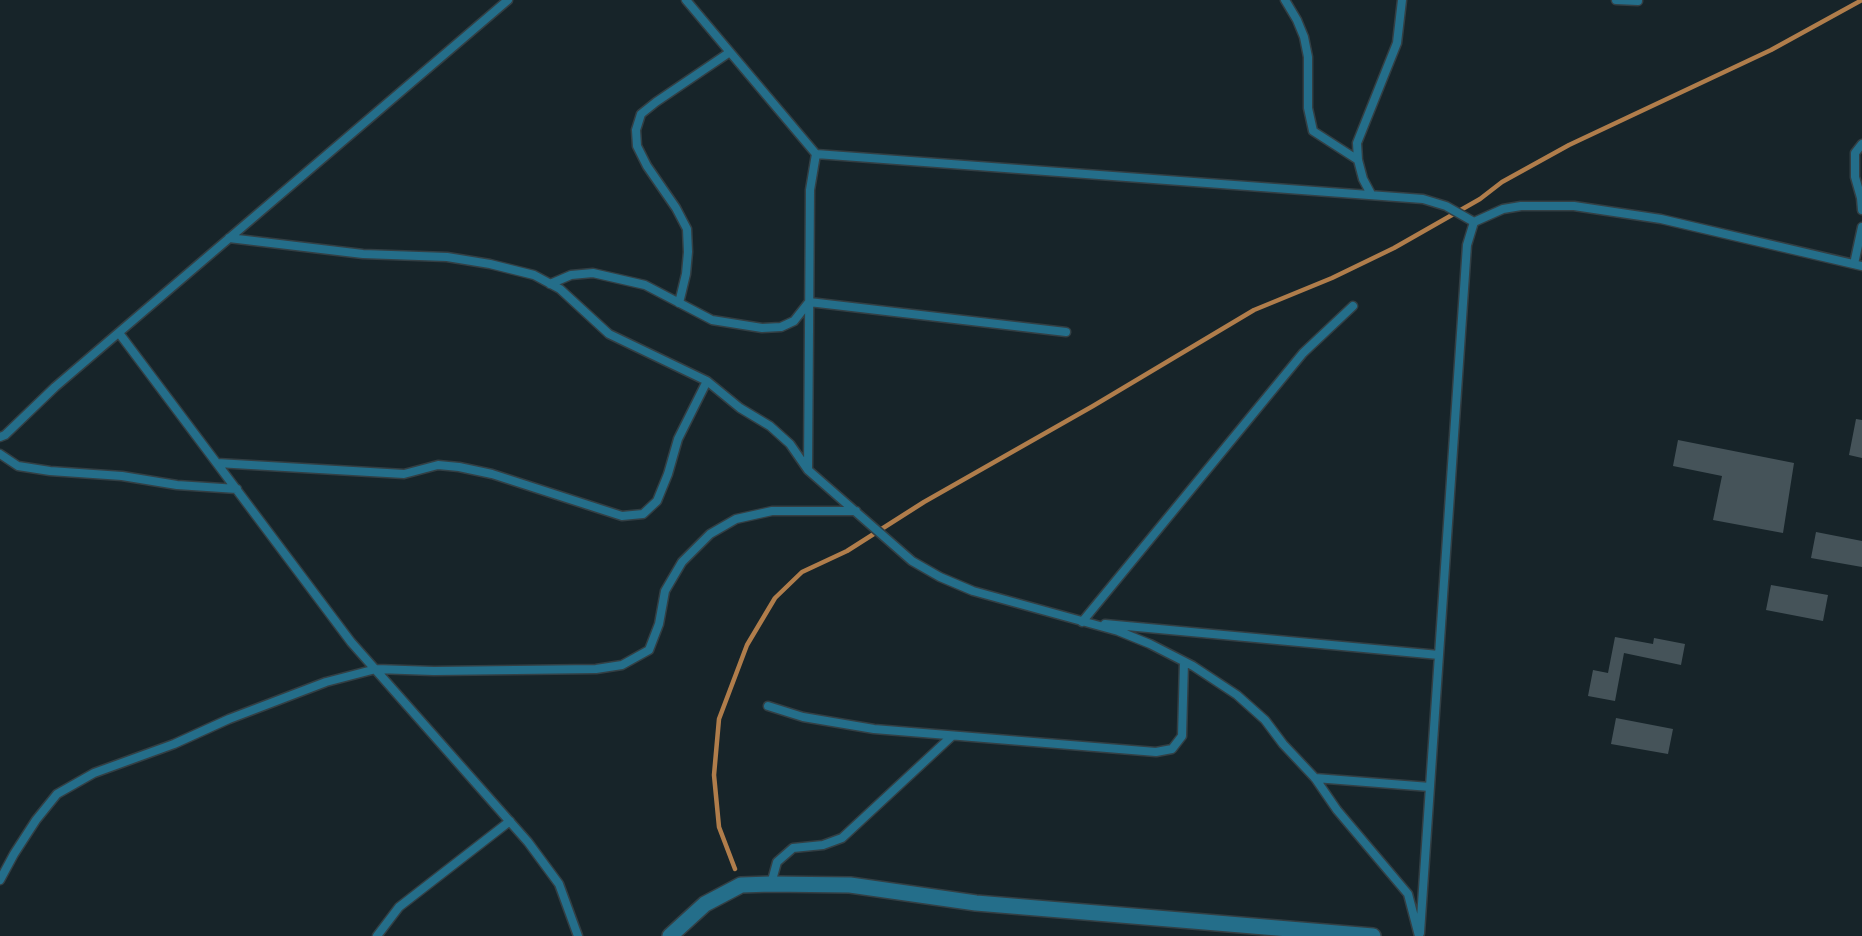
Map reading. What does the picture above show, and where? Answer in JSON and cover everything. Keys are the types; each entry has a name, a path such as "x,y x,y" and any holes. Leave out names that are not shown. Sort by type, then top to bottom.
{"street":[{"path":"670,936 705,904 741,885 771,884 850,885 976,903 1373,936"}],"lane":[{"path":"0,437 5,435 55,387 508,0"},
{"path":"686,0 816,154 1423,199 1446,206 1474,222"},
{"path":"1285,0 1304,37 1308,57 1308,108 1313,131 1358,160"},
{"path":"1371,194 1363,179 1358,160 1358,143 1397,43 1402,0"},
{"path":"1616,0 1638,1"},
{"path":"679,303 686,274 687,229 642,156 637,146 636,130 641,114 730,52"},
{"path":"1862,144 1855,153 1855,177 1862,210"},
{"path":"808,470 810,190 816,154"},
{"path":"1420,936 1467,245 1474,222 1503,209 1521,206 1574,206 1661,219 1858,265 1862,227"},
{"path":"230,238 363,254 447,257 490,264 534,275 560,289 609,334 707,381 740,408 770,426 790,444 808,470 912,561 940,577 973,591 1118,631 1150,644 1237,695 1265,720 1283,744 1315,778 1337,810 1408,894 1420,936"},
{"path":"550,284 571,275 593,273 645,285 712,320 762,328 782,327 794,321 809,302"},
{"path":"809,302 1066,332"},
{"path":"1082,621 1303,353 1353,306"},
{"path":"119,333 351,642 528,842 559,884 578,936"},
{"path":"217,463 404,474 438,465 459,467 492,474 622,516 643,513 657,501 678,439 707,381"},
{"path":"0,454 18,465 50,471 122,476 177,485 237,489"},
{"path":"0,880 25,837 57,794 94,773 174,744 229,719 326,682 376,669 434,671 596,669 622,665 649,650 659,624 665,591 682,562 710,534 736,519 772,511 855,511"},
{"path":"1082,621 1439,655"},
{"path":"768,706 803,717 839,724 1148,752 1172,749 1182,735 1184,662"},
{"path":"771,884 777,862 793,848 823,845 842,838 952,736"},
{"path":"1315,778 1430,787"},
{"path":"377,936 399,907 510,821"}],"building":[{"path":"1856,419 1862,420 1862,458 1849,455"},
{"path":"1678,440 1794,463 1783,533 1713,520 1722,476 1673,466"},
{"path":"1816,532 1862,541 1862,567 1811,558"},
{"path":"1771,585 1828,595 1823,621 1766,610"},
{"path":"1615,637 1653,644 1654,638 1685,644 1681,665 1624,653 1615,701 1588,696 1593,670 1608,673"},
{"path":"1616,718 1673,729 1668,754 1611,744"}],"waterway":[{"path":"735,869 719,827 714,775 719,719 747,645 775,598 802,572 847,551 924,502 1093,406 1254,310 1332,278 1394,248 1480,199 1502,182 1569,145 1771,50 1862,0"}]}
